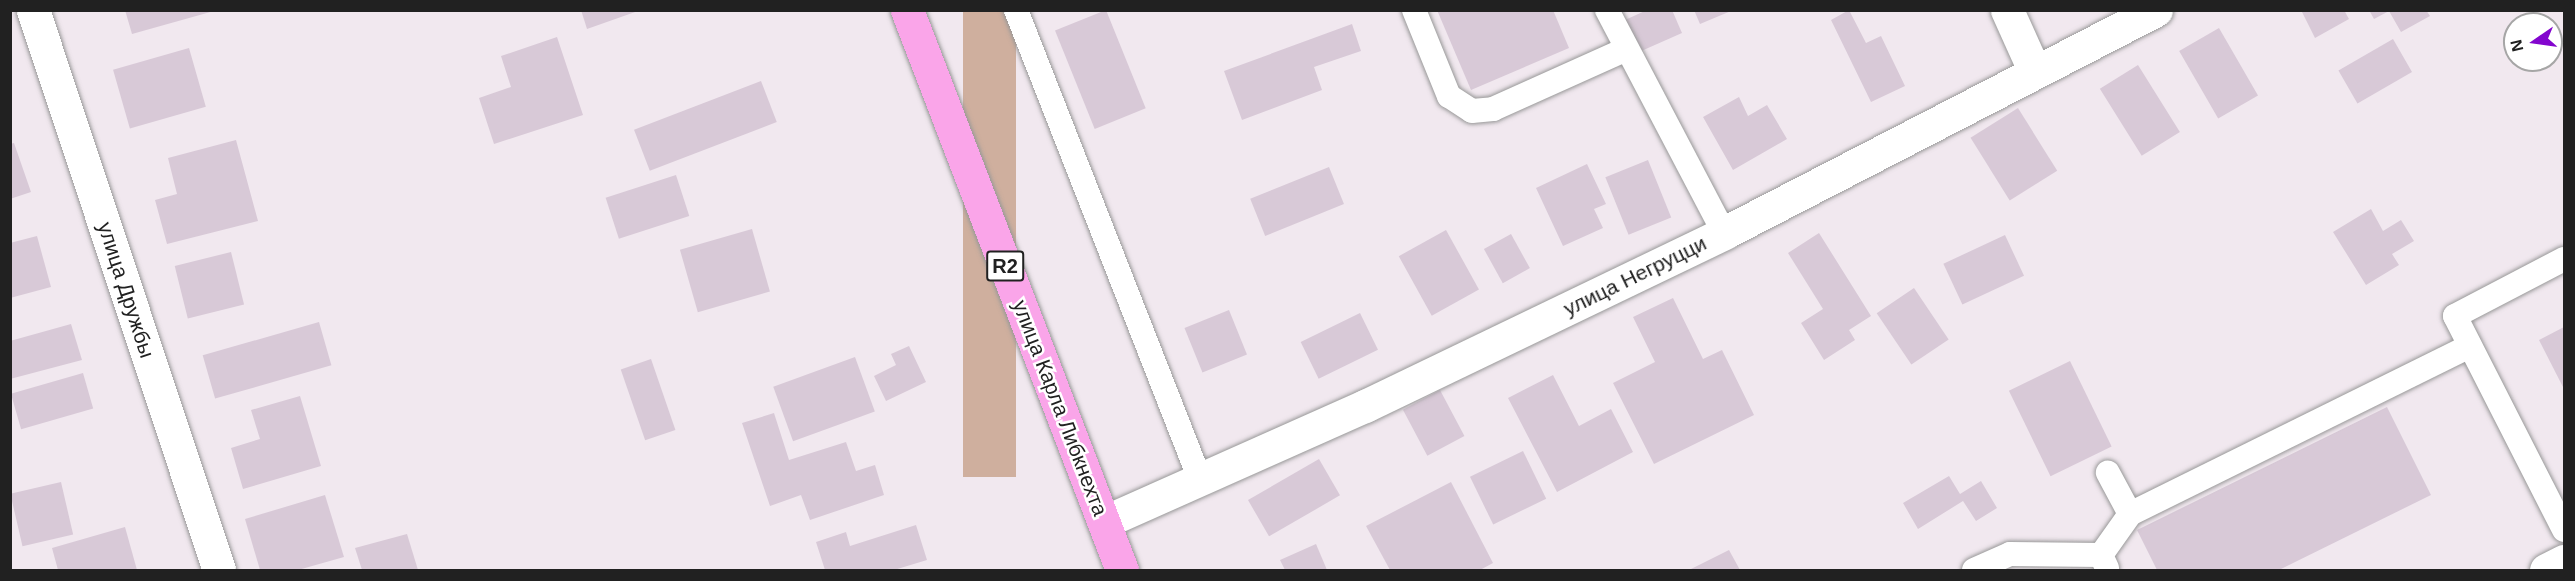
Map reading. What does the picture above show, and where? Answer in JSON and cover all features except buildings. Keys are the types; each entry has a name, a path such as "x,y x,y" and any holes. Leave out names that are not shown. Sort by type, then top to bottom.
{"main road":[{"name":"улица Карла Либкнехта","path":"907,10 1122,570"}],"street":[{"name":"улица Дружбы","path":"33,10 219,570"},
{"path":"2007,10 2034,70"},
{"name":"улица Негруцци","path":"1104,522 1201,482 1724,233 2034,70 2156,10"},
{"path":"2546,570 2565,561"}],"lane":[{"path":"1016,10 1201,482"},
{"path":"1414,10 1449,96 1472,111 1493,110 1624,50"},
{"path":"1607,10 1624,50 1639,66 1724,233"},
{"path":"2565,259 2455,316 2565,530"},
{"path":"1974,570 2010,554 2104,563 2130,514 2470,346"},
{"path":"2108,473 2130,514"}],"shaded area":[{"path":"963,11 1016,11 1016,477 963,477"}]}
